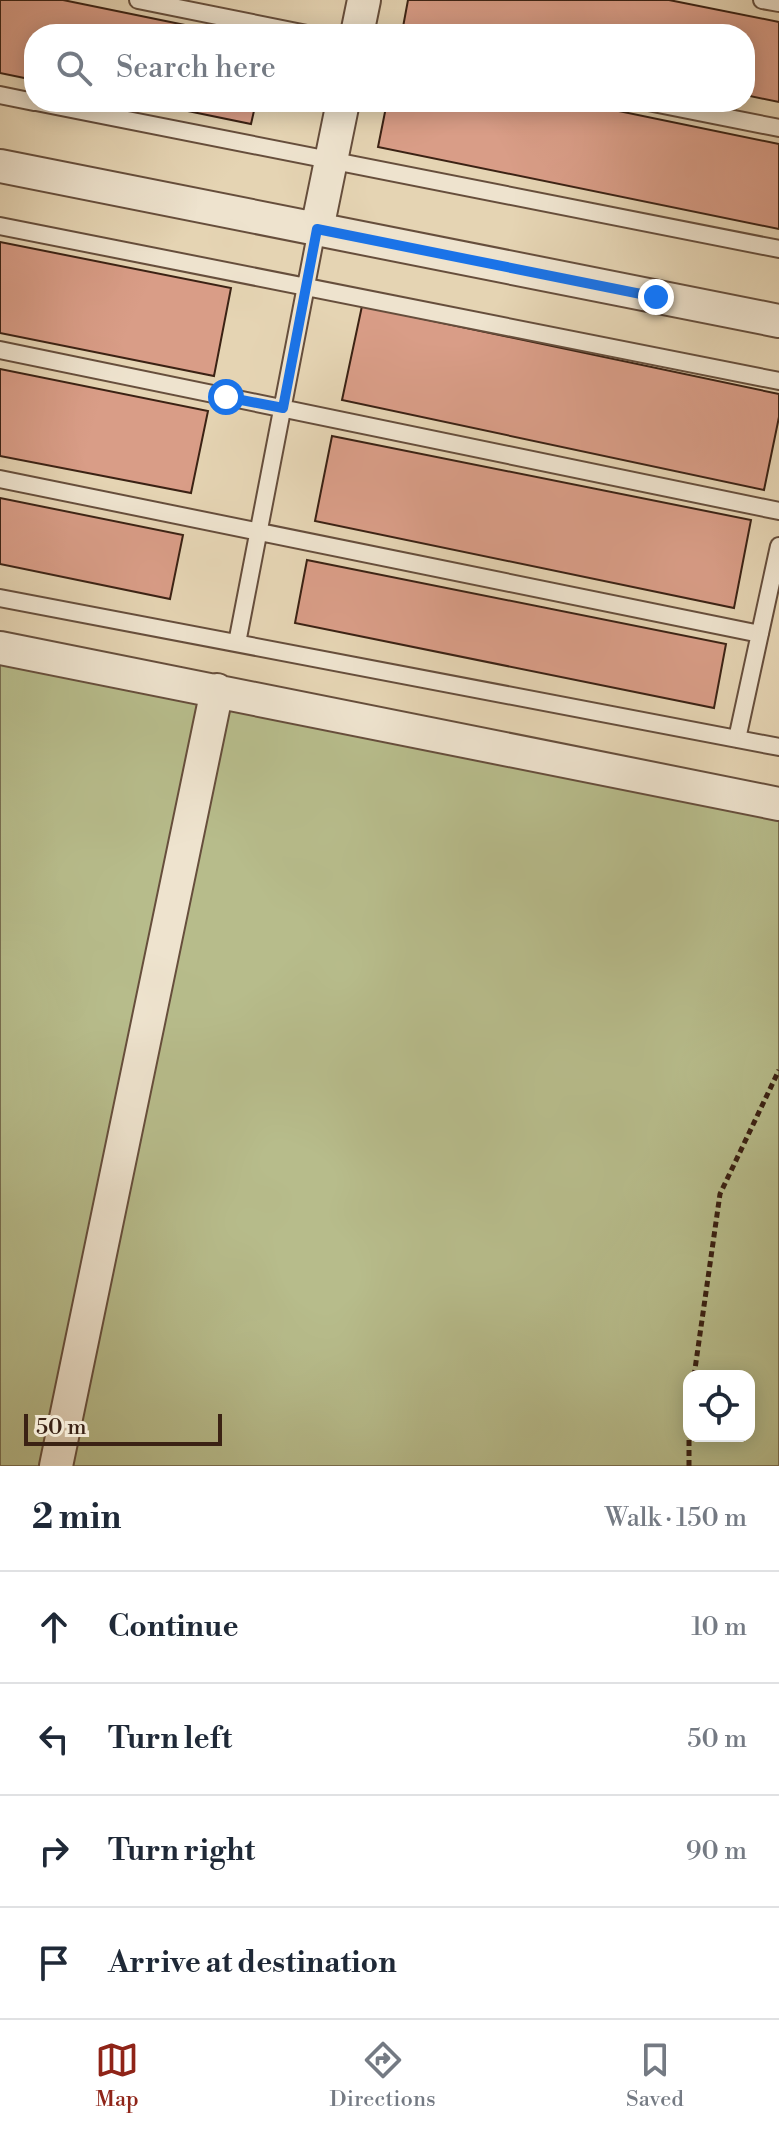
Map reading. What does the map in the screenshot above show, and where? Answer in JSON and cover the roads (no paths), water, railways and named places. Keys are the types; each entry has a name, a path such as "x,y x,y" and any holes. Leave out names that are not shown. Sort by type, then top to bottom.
{"street":[{"path":"359,24 364,0"},
{"path":"317,229 341,112"},
{"path":"0,166 779,321"},
{"path":"0,648 779,804"},
{"path":"56,1466 217,690"}],"lane":[{"path":"138,0 257,24"},
{"path":"762,0 779,3"},
{"path":"0,95 24,100"},
{"path":"86,112 779,249"},
{"path":"698,112 779,128"},
{"path":"0,226 779,381"},
{"path":"237,643 317,229"},
{"path":"0,350 779,511"},
{"path":"0,479 760,634"},
{"path":"737,739 779,546"},
{"path":"0,598 779,747"}]}
